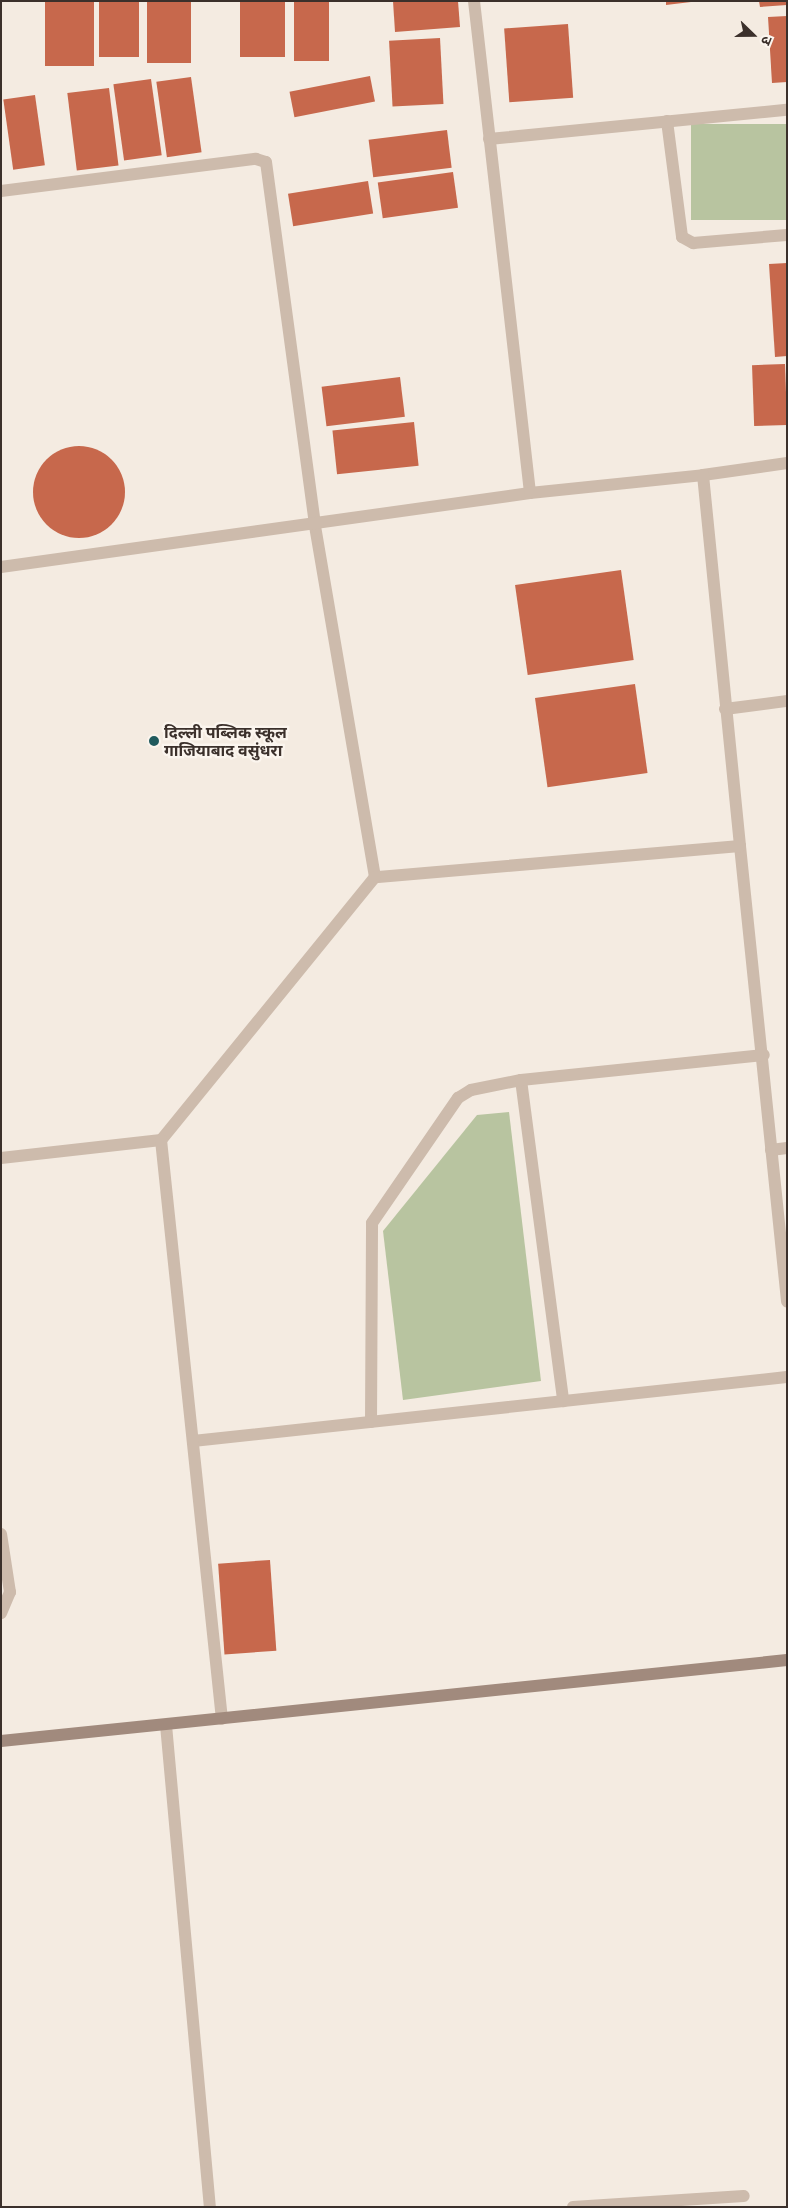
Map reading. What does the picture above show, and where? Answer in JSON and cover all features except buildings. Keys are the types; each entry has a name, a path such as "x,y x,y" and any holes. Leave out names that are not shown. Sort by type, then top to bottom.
{"street":[{"path":"474,1 530,493"},
{"path":"489,138 787,110"},
{"path":"667,121 679,232 687,242 787,235"},
{"path":"1,192 256,159 266,162 315,526 376,878"},
{"path":"1,567 315,526 530,493 703,475 787,463"},
{"path":"703,475 725,709 764,1055 771,1150 787,1302"},
{"path":"725,709 787,701"},
{"path":"1,1158 161,1140 376,878 740,846"},
{"path":"371,1422 370,1232 375,1216 458,1098 471,1090 521,1080 764,1055"},
{"path":"521,1080 563,1401"},
{"path":"161,1140 222,1719"},
{"path":"771,1150 787,1148"},
{"path":"193,1441 787,1377"},
{"path":"1,1534 10,1592 1,1613"},
{"path":"1,1741 787,1660"},
{"path":"166,1725 210,2207"},
{"path":"573,2207 744,2196"}],"green space":[{"path":"691,124 787,124 787,220 691,220"},
{"path":"509,1112 541,1381 403,1400 383,1231 477,1115"}],"place":[{"name":"दिल्ली पब्लिक स्कूल गाजियाबाद वसुंधरा","path":"154,741"}]}
